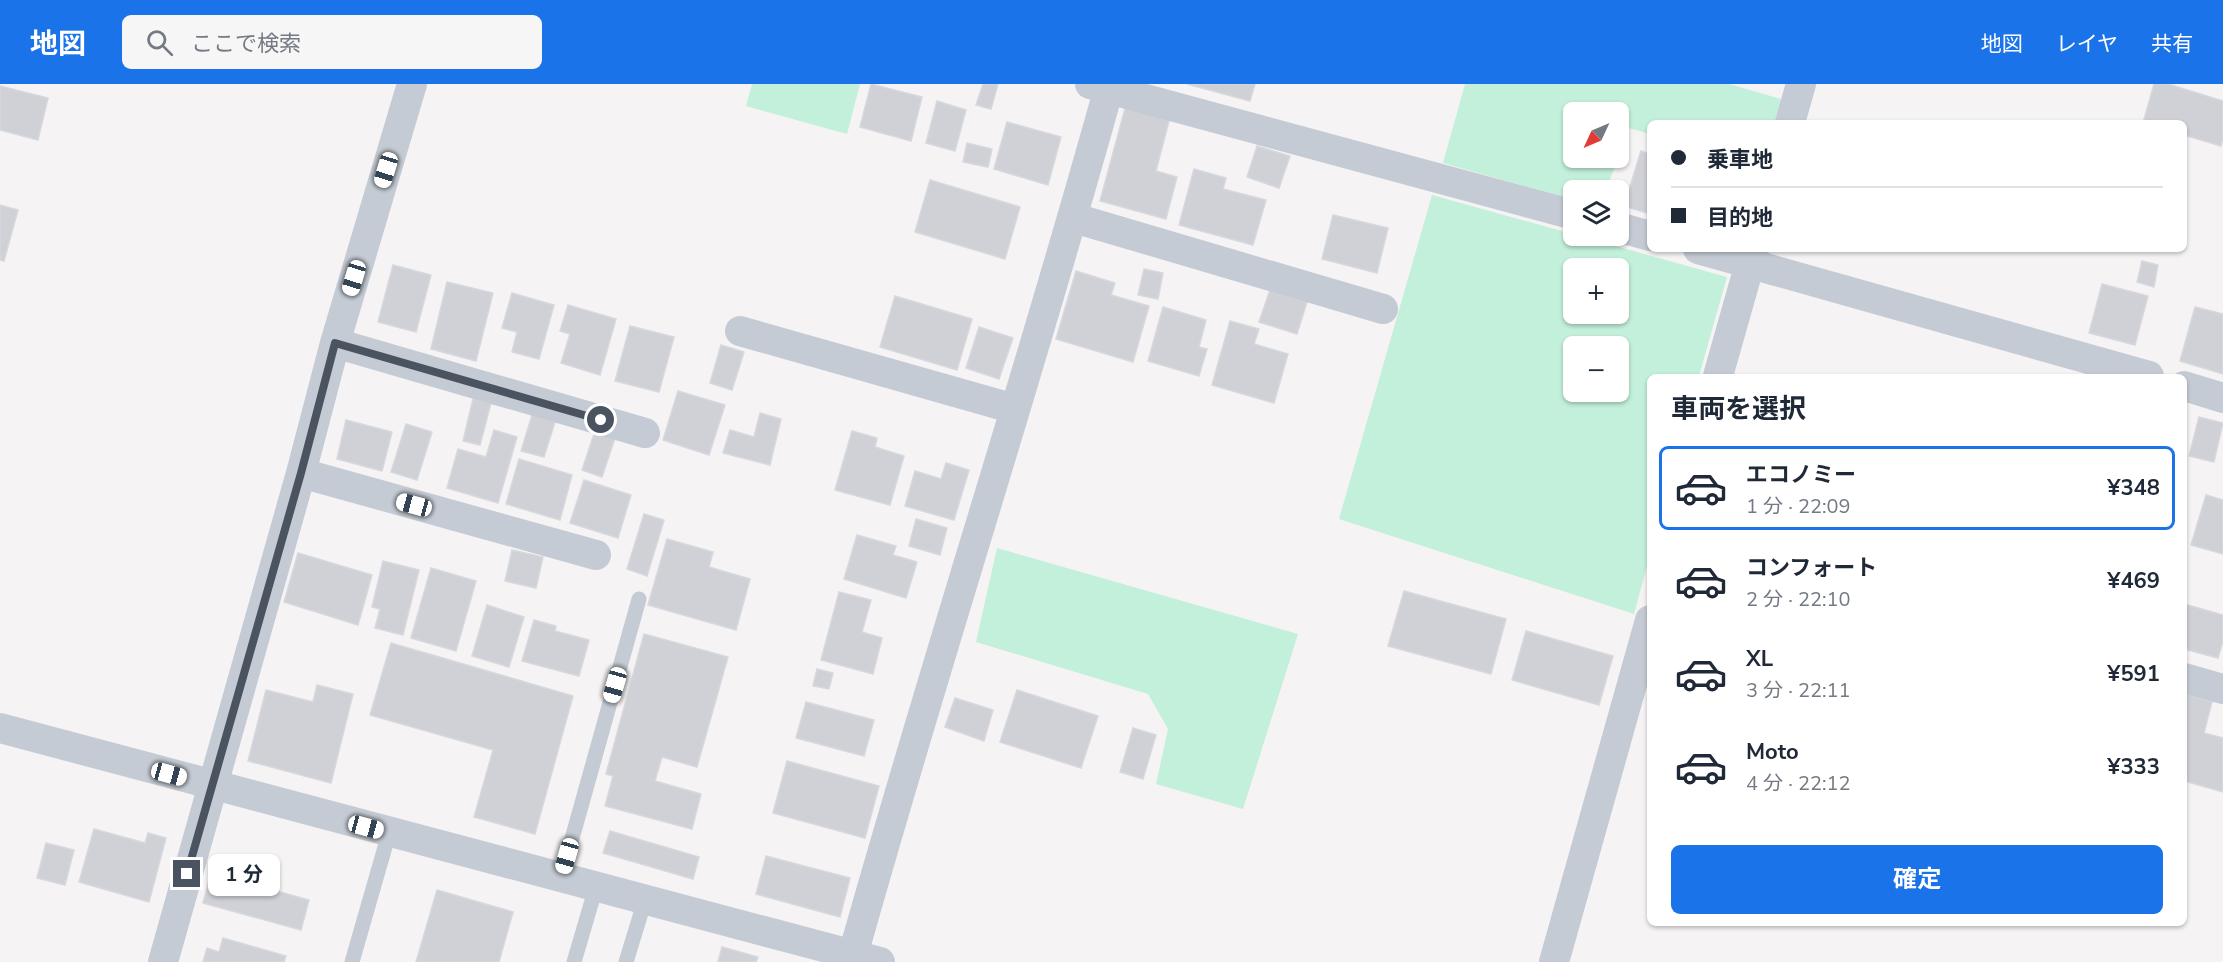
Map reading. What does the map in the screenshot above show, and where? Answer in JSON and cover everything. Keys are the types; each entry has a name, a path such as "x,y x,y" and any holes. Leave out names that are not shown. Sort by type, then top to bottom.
{"street":[{"path":"162,962 301,473 335,343 412,84"},
{"path":"1791,120 1801,84"},
{"path":"0,728 862,960 1015,408 1074,218 1103,86 1563,212"},
{"path":"1074,218 1383,309"},
{"path":"1629,230 1647,235"},
{"path":"1721,252 1752,256 2142,374"},
{"path":"1719,374 1752,256"},
{"path":"740,331 1015,408"},
{"path":"335,343 645,433"},
{"path":"2187,388 2223,398"},
{"path":"301,473 596,555"},
{"path":"1554,962 1647,631"},
{"path":"2187,679 2223,689"}],"lane":[{"path":"561,878 639,599"},
{"path":"352,962 388,833"},
{"path":"574,962 596,887"},
{"path":"626,962 645,900"}],"green space":[{"path":"752,84 860,84 847,134 746,106"},
{"path":"1465,84 1729,84 1784,100 1779,120 1647,120 1647,133 1629,128 1629,102 1563,102 1563,168 1614,168 1610,180 1563,180 1563,197 1443,163"},
{"path":"1432,195 1563,231 1563,246 1615,246 1727,277 1700,374 1647,374 1647,566 1634,614 1339,519"},
{"path":"997,548 1298,634 1243,809 1156,784 1168,729 1148,694 976,642"}],"building":[{"path":"871,84 922,97 911,141 860,127"},
{"path":"983,84 998,84 991,109 976,105"},
{"path":"1187,84 1255,84 1250,101"},
{"path":"2154,84 2168,84 2223,101 2221,146 2187,136 2187,120 2144,120"},
{"path":"0,86 48,98 38,140 0,130"},
{"path":"937,101 966,110 955,151 926,143"},
{"path":"1126,105 1170,117 1156,171 1177,177 1166,219 1100,201"},
{"path":"1007,122 1061,137 1048,185 994,169"},
{"path":"967,143 992,149 988,167 963,162"},
{"path":"1257,146 1290,156 1279,188 1247,177"},
{"path":"1641,151 1647,153 1647,213 1629,208 1629,190"},
{"path":"1194,169 1226,178 1223,189 1266,200 1253,245 1179,225"},
{"path":"930,180 1020,207 1005,259 915,232"},
{"path":"0,205 18,210 4,261 0,260"},
{"path":"1333,215 1388,228 1377,273 1322,259"},
{"path":"2142,261 2158,265 2154,287 2137,282"},
{"path":"393,265 431,275 416,332 378,322"},
{"path":"1144,269 1163,273 1158,299 1138,295"},
{"path":"1076,271 1115,283 1111,295 1149,306 1133,362 1056,339"},
{"path":"447,282 493,293 476,361 431,349"},
{"path":"2102,284 2148,296 2135,345 2089,333"},
{"path":"1270,290 1307,302 1297,334 1259,322"},
{"path":"512,293 554,305 539,359 512,352 517,332 502,328"},
{"path":"895,296 972,319 957,370 880,347"},
{"path":"568,305 616,319 600,375 561,363 570,334 560,331"},
{"path":"1163,307 1206,320 1199,347 1207,349 1199,376 1148,361"},
{"path":"2195,307 2223,314 2223,374 2180,361"},
{"path":"1230,321 1259,329 1254,344 1288,354 1274,403 1212,385"},
{"path":"630,326 674,337 659,392 615,381"},
{"path":"979,327 1013,338 999,379 966,368"},
{"path":"721,345 744,352 732,390 710,383"},
{"path":"678,391 725,405 709,455 663,440"},
{"path":"473,399 491,403 480,445 463,441"},
{"path":"760,413 781,419 770,465 723,453 730,430 754,437"},
{"path":"532,415 555,422 544,457 521,451"},
{"path":"2199,417 2223,423 2214,462 2189,456"},
{"path":"346,420 392,432 382,471 337,459"},
{"path":"406,424 432,432 417,480 391,472"},
{"path":"494,430 517,437 498,503 447,488 458,449 486,457"},
{"path":"595,431 615,438 602,477 582,470"},
{"path":"852,431 877,438 875,447 904,456 890,505 835,490"},
{"path":"519,459 572,475 560,520 506,504"},
{"path":"946,463 969,470 954,520 905,506 915,471 941,479"},
{"path":"584,480 631,495 618,538 570,523"},
{"path":"2206,495 2223,500 2223,554 2191,545"},
{"path":"644,514 664,520 647,576 627,569"},
{"path":"916,519 947,528 940,555 909,546"},
{"path":"857,535 896,546 893,555 917,562 906,598 844,579"},
{"path":"667,539 713,552 709,567 750,579 736,630 648,605"},
{"path":"512,550 543,557 536,588 505,581"},
{"path":"298,553 372,575 358,625 284,602"},
{"path":"383,561 419,570 403,635 375,628 380,609 372,607"},
{"path":"431,568 476,581 456,651 411,638"},
{"path":"1404,591 1506,619 1491,674 1388,646"},
{"path":"839,592 871,600 862,632 882,638 873,674 821,660"},
{"path":"487,605 524,617 509,667 472,656"},
{"path":"2187,605 2223,615 2223,641 2218,658 2187,650"},
{"path":"534,620 556,626 555,631 589,640 579,676 522,661"},
{"path":"1526,631 1613,656 1599,705 1512,680"},
{"path":"644,634 728,657 697,767 662,757 655,781 701,794 692,829 605,806 613,776 606,774"},
{"path":"391,643 573,696 535,834 474,817 493,750 370,715"},
{"path":"817,669 833,673 829,689 813,686"},
{"path":"317,685 353,694 331,783 248,761 266,690 313,702"},
{"path":"1017,690 1098,716 1081,768 1000,742"},
{"path":"2187,694 2212,702 2204,733 2223,738 2223,792 2187,782"},
{"path":"955,698 993,710 984,741 945,727"},
{"path":"806,702 874,720 864,756 796,738"},
{"path":"1133,728 1156,735 1143,779 1120,772"},
{"path":"787,761 879,786 865,838 773,813"},
{"path":"94,829 145,843 148,833 166,838 149,902 79,882"},
{"path":"610,831 699,857 693,879 603,853"},
{"path":"46,843 74,850 65,885 37,878"},
{"path":"766,856 850,878 840,917 756,894"},
{"path":"211,873 309,900 301,930 203,903"},
{"path":"437,890 513,912 499,962 416,962"},
{"path":"223,938 286,956 284,962 203,962 207,948 219,952"},
{"path":"722,947 758,957 756,962 718,962"}],"route":[{"path":"187,874 301,473 335,343 601,420"}]}
